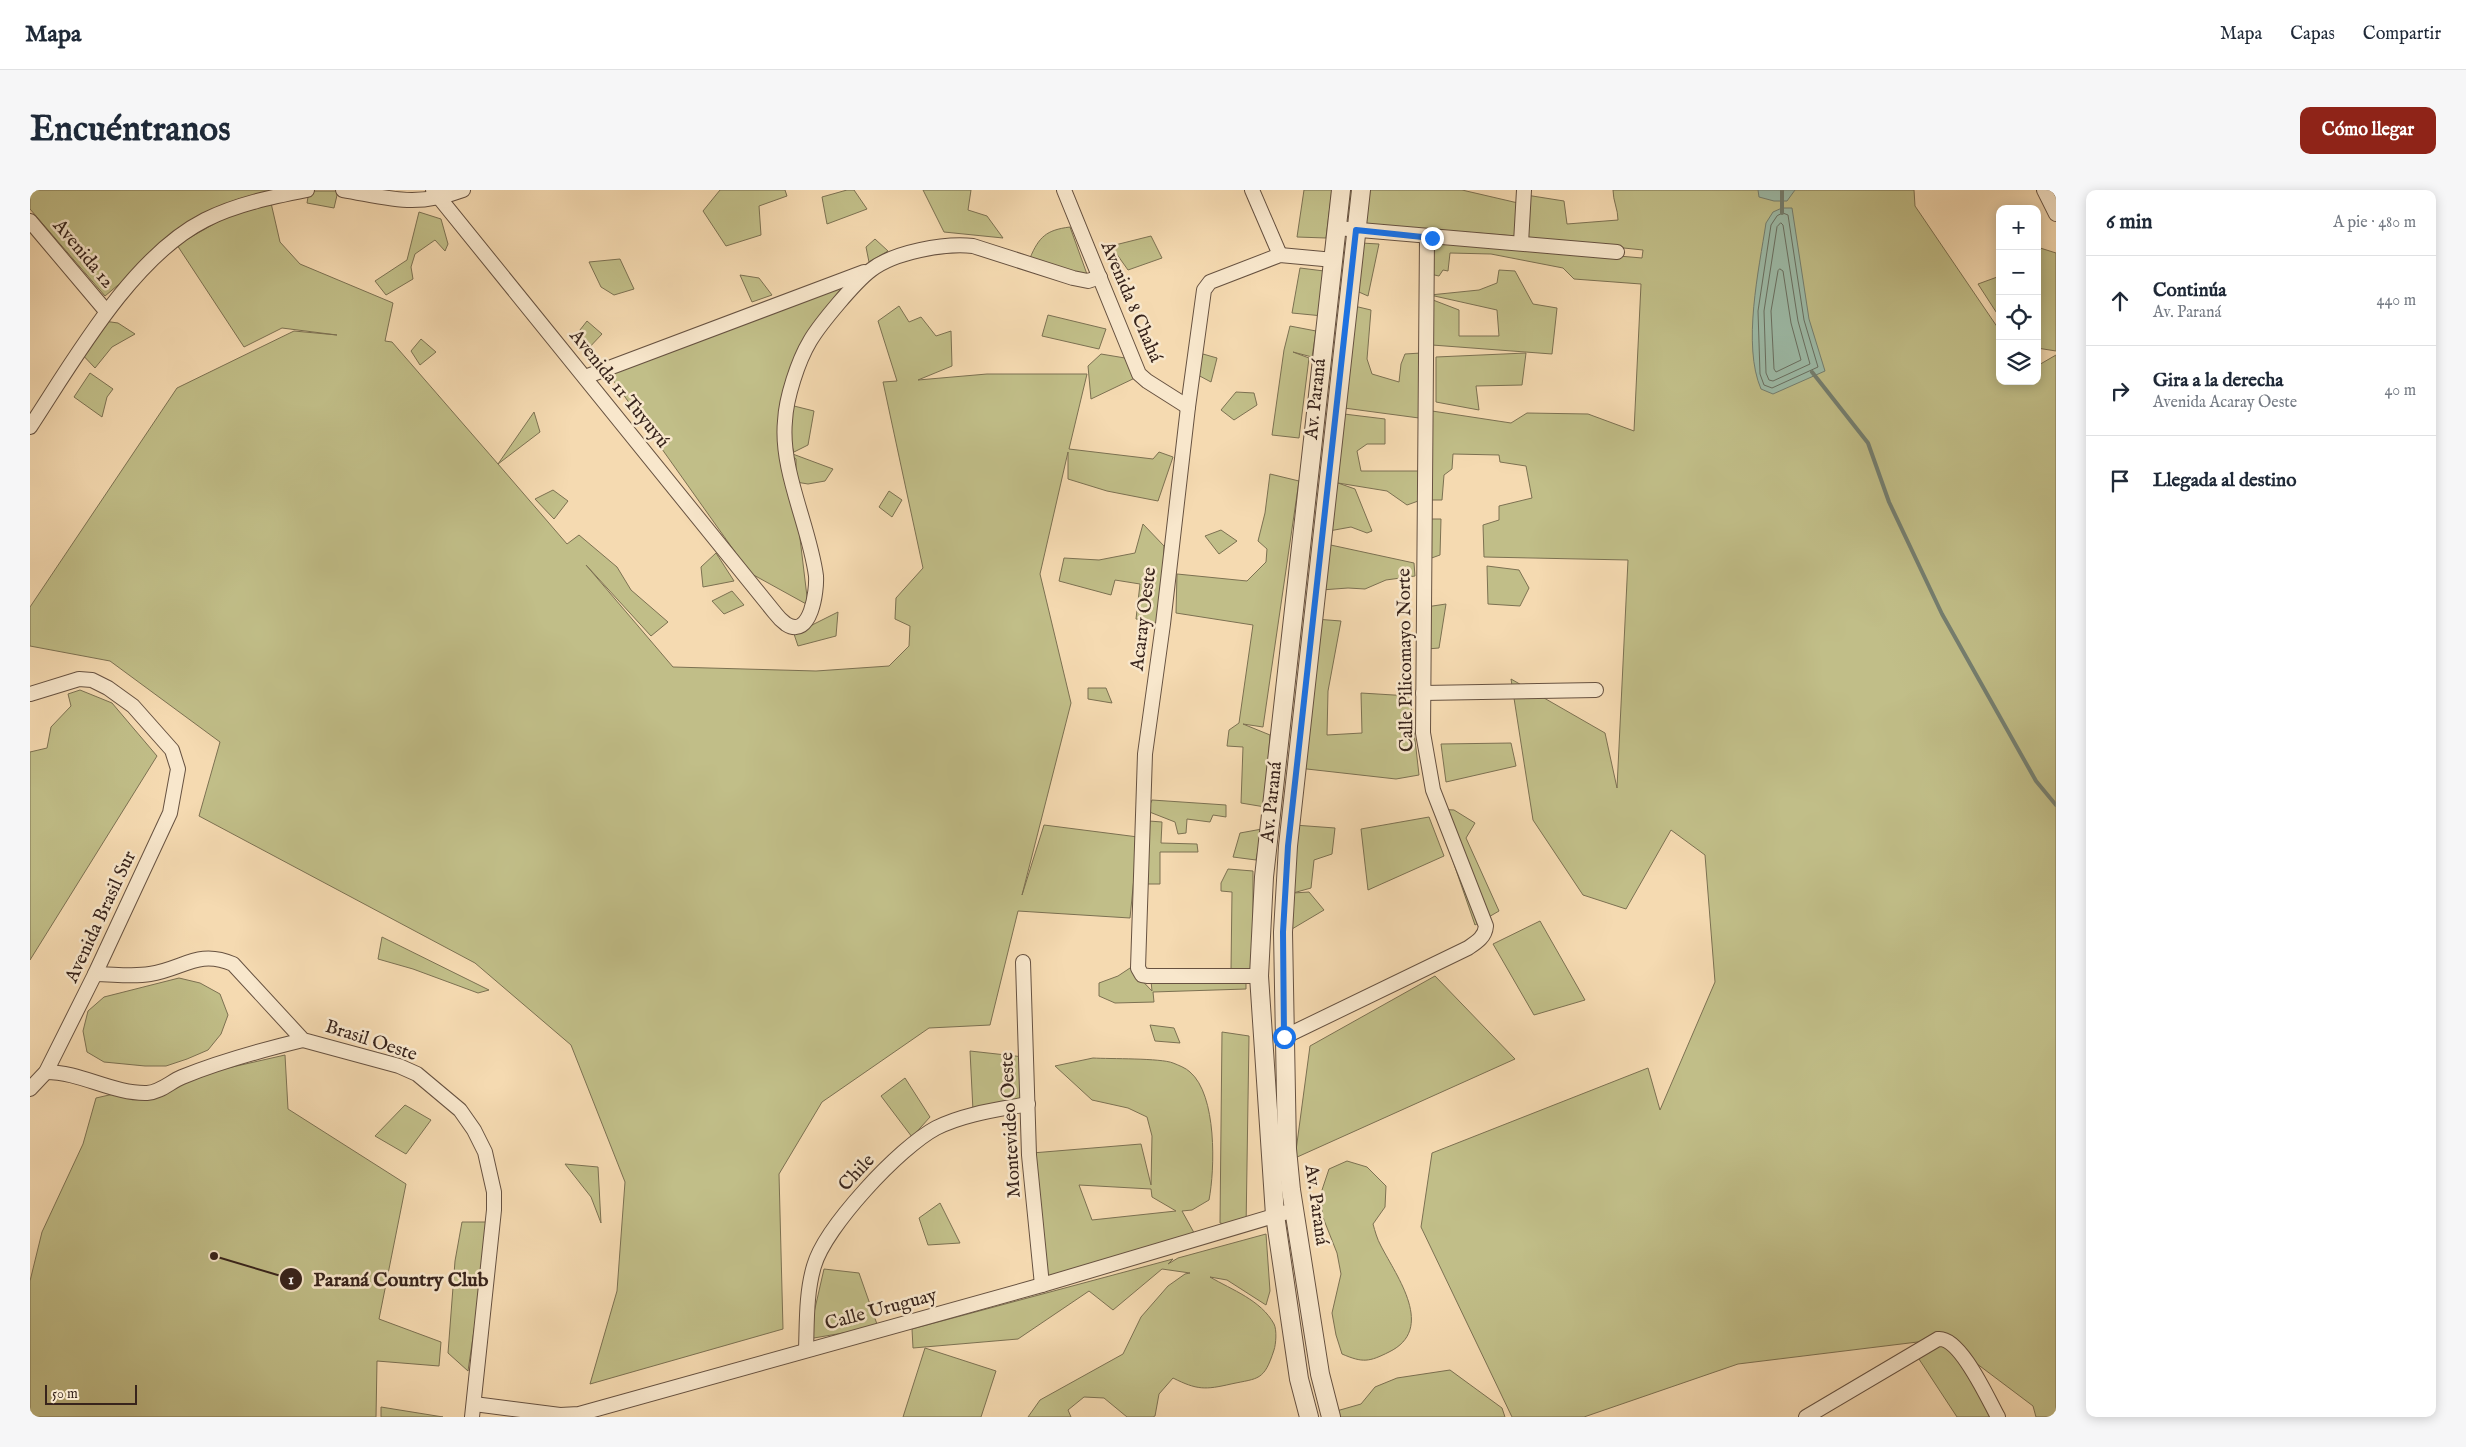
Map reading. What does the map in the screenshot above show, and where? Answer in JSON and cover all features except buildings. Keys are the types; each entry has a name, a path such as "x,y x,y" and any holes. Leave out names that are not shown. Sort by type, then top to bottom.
{"street":[{"path":"30,427 106,311 156,257 177,238 205,220 240,205 307,190"},
{"path":"343,190 392,200 463,190"},
{"name":"Avenida 8 Chahá","path":"1064,190 1139,374 1188,408"},
{"path":"1252,190 1280,255"},
{"name":"Av. Paraná","path":"1309,1417 1299,1379 1275,1216 1259,976 1264,877 1341,190"},
{"name":"Av. Paraná","path":"1331,1417 1320,1374 1294,1210 1287,1149 1283,932 1295,785 1361,190"},
{"path":"1521,243 1524,190"},
{"path":"2044,190 2056,214"},
{"name":"Avenida 11 Tuyuyú","path":"436,194 586,377 775,614 786,624 797,625 807,618 814,605 816,577 793,485 785,439 788,403 802,359 810,341 857,282 872,269"},
{"name":"Avenida 12","path":"30,221 106,311"},
{"path":"1338,228 1617,252"},
{"name":"Calle Pilicomayo Norte","path":"1284,1037 1468,948 1484,934 1486,926 1433,790 1422,733 1427,237"},
{"path":"586,377 872,269 888,260 955,244 972,246 1084,280 1100,277"},
{"name":"Acaray Oeste","path":"1259,976 1148,976 1142,974 1138,968 1145,754 1164,624 1201,302 1206,285 1280,255 1334,260"},
{"name":"Avenida Brasil Sur","path":"30,694 78,679 92,680 108,688 133,706 172,750 178,769 170,813 95,974 46,1072 30,1089"},
{"path":"1423,694 1596,690"},
{"path":"1274,784 1295,785"},
{"name":"Brasil Oeste","path":"95,974 150,974 190,960 220,958 233,964 303,1040"},
{"name":"Montevideo Oeste","path":"1024,962 1030,1155 1042,1285"},
{"name":"Brasil Oeste","path":"46,1072 63,1072 130,1091 148,1093 161,1090 180,1078 252,1052 303,1040 366,1056 417,1074 460,1110 478,1137 485,1152 490,1176 494,1210 473,1411"},
{"name":"Chile","path":"806,1350 807,1303 814,1265 833,1231 854,1202 897,1157 935,1128 976,1113 1028,1104"},
{"name":"Calle Uruguay","path":"473,1411 560,1415 579,1414 1042,1285 1294,1210"},
{"path":"1806,1417 1938,1339 1949,1341 1962,1354 1998,1417"}],"shaded area":[{"path":"30,190 279,190 192,223 105,296 30,209"},
{"path":"720,190 785,190 787,196 759,206 761,235 726,246 703,211"},
{"path":"854,190 867,209 827,224 822,197"},
{"path":"923,190 971,190 968,210 987,216 1003,238 944,232"},
{"path":"1304,190 1332,190 1326,238 1297,237"},
{"path":"1344,190 1462,190 1518,203 1515,236 1339,222"},
{"path":"1613,190 1914,190 1915,206 1996,325 1996,385 2041,385 2041,364 2056,355 2056,1417 2036,1417 2033,1406 1944,1339 1994,1417 1957,1417 1915,1353 1942,1339 1738,1364 1584,1417 1512,1417 1421,1227 1432,1153 1648,1068 1660,1110 1715,982 1705,855 1671,830 1626,909 1583,895 1533,820 1511,679 1605,733 1617,788 1628,560 1484,557 1483,525 1499,520 1499,506 1532,498 1526,466 1500,462 1499,455 1453,454 1452,469 1444,475 1442,500 1431,500 1429,519 1441,519 1440,555 1426,560 1432,411 1511,423 1527,413 1588,414 1634,431 1641,284 1574,279 1563,268 1491,254 1450,253 1448,271 1443,270 1439,276 1430,274 1433,240 1642,258 1643,250 1528,238 1526,195 1564,201 1567,224 1618,220"},
{"path":"309,191 338,191 334,208 307,203"},
{"path":"271,203 280,242 300,264 393,303 385,341 392,342 567,544 579,535 617,567 631,590 668,622 651,636 586,565 673,667 816,671 889,666 909,646 910,626 895,619 896,598 923,568 883,382 897,381 878,321 899,306 909,322 921,317 936,336 951,331 952,366 918,380 987,374 1087,374 1069,449 1153,459 1159,452 1173,457 1158,501 1107,491 1068,479 1068,452 1040,574 1071,703 1022,895 1044,825 1138,837 1130,918 1018,911 990,1025 929,1028 822,1102 779,1174 783,1329 590,1384 617,1291 625,1182 571,1045 475,963 199,816 220,742 110,661 30,646 30,607 177,388 294,331 337,335 282,328 244,347 177,245 226,217"},
{"path":"419,212 441,219 448,244 445,251 435,240 415,254 411,267 413,279 386,295 375,281 407,260"},
{"path":"1070,227 1088,277 1030,258 1044,236 1055,230"},
{"path":"1151,236 1162,258 1128,270 1111,246"},
{"path":"875,239 888,251 869,262 866,247"},
{"path":"1361,243 1379,244 1368,296 1352,289"},
{"path":"2041,248 2056,253 2056,351 2041,349"},
{"path":"620,259 634,289 614,295 601,287 589,262"},
{"path":"1300,268 1324,271 1323,316 1292,313"},
{"path":"1499,270 1515,271 1533,304 1557,308 1552,354 1432,345 1433,300 1459,310 1459,336 1499,336 1497,310 1430,295 1479,290 1497,283"},
{"path":"740,275 759,278 772,295 752,302"},
{"path":"1996,277 1996,312 1978,284"},
{"path":"848,279 800,347 790,405 814,411 808,445 794,452 790,441 790,453 833,469 825,481 808,484 796,482 796,459 790,455 808,605 750,573 608,373"},
{"path":"1350,305 1371,310 1367,359 1372,374 1399,382 1401,364 1405,354 1421,353 1419,418 1344,408"},
{"path":"1048,315 1106,329 1099,349 1042,336"},
{"path":"104,321 118,323 135,334 112,347 95,368 78,350"},
{"path":"587,321 602,334 586,351 576,335"},
{"path":"1290,326 1316,331 1312,357 1293,352 1309,358 1299,438 1272,435 1284,350"},
{"path":"421,339 436,352 420,365 411,351"},
{"path":"1526,353 1522,385 1476,386 1479,410 1436,402 1436,357"},
{"path":"1101,354 1125,358 1137,377 1091,399 1088,366"},
{"path":"1203,354 1217,358 1211,382 1196,374"},
{"path":"90,373 113,389 107,397 102,417 74,397"},
{"path":"1236,392 1254,393 1257,405 1234,420 1221,410"},
{"path":"534,412 540,432 498,464"},
{"path":"1344,414 1385,419 1385,444 1367,444 1357,451 1361,471 1422,471 1421,500 1407,505 1387,491 1338,483 1355,489 1372,531 1367,533 1351,527 1329,531"},
{"path":"1270,474 1299,481 1263,727 1243,724 1270,735 1265,807 1241,803 1243,747 1227,746 1229,730 1239,723 1253,625 1176,613 1177,574 1247,581 1266,562 1267,549 1258,541 1265,513"},
{"path":"553,490 568,501 554,519 535,499"},
{"path":"889,491 902,500 892,517 879,507"},
{"path":"1143,524 1164,546 1161,624 1136,619 1140,584 1115,580 1111,595 1059,581 1064,558 1099,560 1135,553"},
{"path":"1221,530 1237,541 1219,554 1205,536"},
{"path":"1326,544 1414,563 1415,576 1386,580 1365,589 1321,590"},
{"path":"716,553 734,581 703,587 701,567"},
{"path":"1487,566 1519,570 1529,588 1520,606 1488,604"},
{"path":"732,591 744,605 724,614 712,601"},
{"path":"1446,604 1439,648 1427,649 1426,607"},
{"path":"838,612 836,636 798,646 794,634"},
{"path":"1315,619 1341,621 1328,691 1327,735 1362,733 1361,693 1410,696 1419,775 1396,779 1298,768"},
{"path":"1088,688 1106,688 1112,703 1088,699"},
{"path":"80,690 112,703 157,756 30,960 30,752 47,748 51,727 71,706 68,694"},
{"path":"1511,743 1516,766 1446,782 1441,744"},
{"path":"1152,800 1226,805 1226,817 1213,815 1210,822 1187,819 1186,833 1178,834 1175,822 1147,811"},
{"path":"1435,809 1454,810 1475,823 1466,838 1499,911 1475,925"},
{"path":"1429,817 1444,856 1368,890 1361,829"},
{"path":"1149,821 1162,822 1161,843 1197,844 1198,852 1160,852 1160,884 1144,884"},
{"path":"1294,825 1335,828 1332,854 1314,860 1311,888 1293,893 1309,892 1324,910 1292,929 1289,894"},
{"path":"1262,829 1256,860 1233,857 1240,833"},
{"path":"1228,869 1253,871 1253,969 1231,970 1232,892 1221,891 1221,883"},
{"path":"1540,921 1585,1000 1534,1015 1493,944"},
{"path":"382,937 489,990 478,993 413,969 378,959"},
{"path":"1130,968 1152,991 1151,981 1246,979 1246,989 1153,992 1154,1002 1115,1003 1099,996 1099,983 1118,976"},
{"path":"1435,976 1515,1059 1295,1158 1310,1046"},
{"path":"179,978 200,983 220,994 228,1015 221,1034 208,1050 166,1066 104,1062 87,1052 83,1031 88,1011 104,997"},
{"path":"1150,1025 1174,1028 1180,1043 1155,1041"},
{"path":"1222,1032 1249,1036 1246,1229 1220,1223"},
{"path":"970,1051 1024,1057 1025,1102 973,1111"},
{"path":"285,1055 288,1109 406,1184 379,1319 441,1342 439,1366 377,1361 376,1417 30,1417 30,1281 42,1232 83,1144 96,1098"},
{"path":"1093,1058 1147,1059 1167,1061 1190,1072 1199,1083 1205,1097 1212,1133 1213,1152 1209,1200 1192,1210 1182,1211 1198,1240 1045,1282 1032,1153 1141,1144 1151,1185 1152,1136 1147,1117 1128,1108 1092,1100 1055,1066","holes":["1079,1185 1151,1189 1152,1197 1176,1211 1092,1220"]},
{"path":"905,1078 930,1117 912,1137 881,1096"},
{"path":"405,1105 431,1120 406,1154 375,1136"},
{"path":"1347,1161 1367,1167 1386,1186 1385,1207 1373,1224 1376,1235 1403,1287 1409,1302 1411,1317 1410,1330 1403,1342 1389,1352 1366,1360 1355,1359 1342,1354 1336,1335 1332,1313 1341,1274 1337,1253 1322,1215 1322,1190 1329,1169"},
{"path":"565,1164 598,1167 601,1223 591,1197"},
{"path":"940,1203 960,1243 928,1245 919,1218"},
{"path":"462,1222 490,1222 468,1371 448,1353 455,1261"},
{"path":"1266,1234 1270,1291 1266,1305 1227,1280 1210,1277 1254,1302 1262,1308 1274,1324 1276,1333 1275,1344 1267,1368 1254,1379 1208,1388 1195,1387 1173,1378 1159,1394 1155,1416 1153,1417 1127,1417 1104,1398 1084,1397 1068,1410 1071,1417 1028,1417 1040,1400 1123,1354 1141,1317 1168,1286 1185,1274 1190,1273 1162,1269 1113,1310 1089,1291 1018,1339 913,1348 912,1329 1173,1259 1168,1264 1178,1258"},
{"path":"824,1269 859,1273 878,1327 808,1339"},
{"path":"925,1348 996,1371 981,1417 903,1417"},
{"path":"1450,1370 1502,1408 1505,1417 1335,1417 1333,1412 1361,1404 1375,1387 1397,1378"},
{"path":"381,1407 443,1417 381,1417"}],"water":[{"path":"1758,190 1795,190 1787,201 1774,201 1759,197"},
{"path":"1782,208 1792,208 1809,319 1825,371 1773,394 1761,389 1755,371 1752,329 1756,284 1766,223 1773,212"}],"waterway":[{"path":"1782,190 1782,213"},
{"path":"1812,372 1868,443 1889,502 1942,614 2036,781 2056,805"}],"place":[{"name":"Paraná Country Club","path":"214,1256"}],"route":[{"path":"1284,1037 1283,932 1288,846 1356,230 1432,238"}]}
